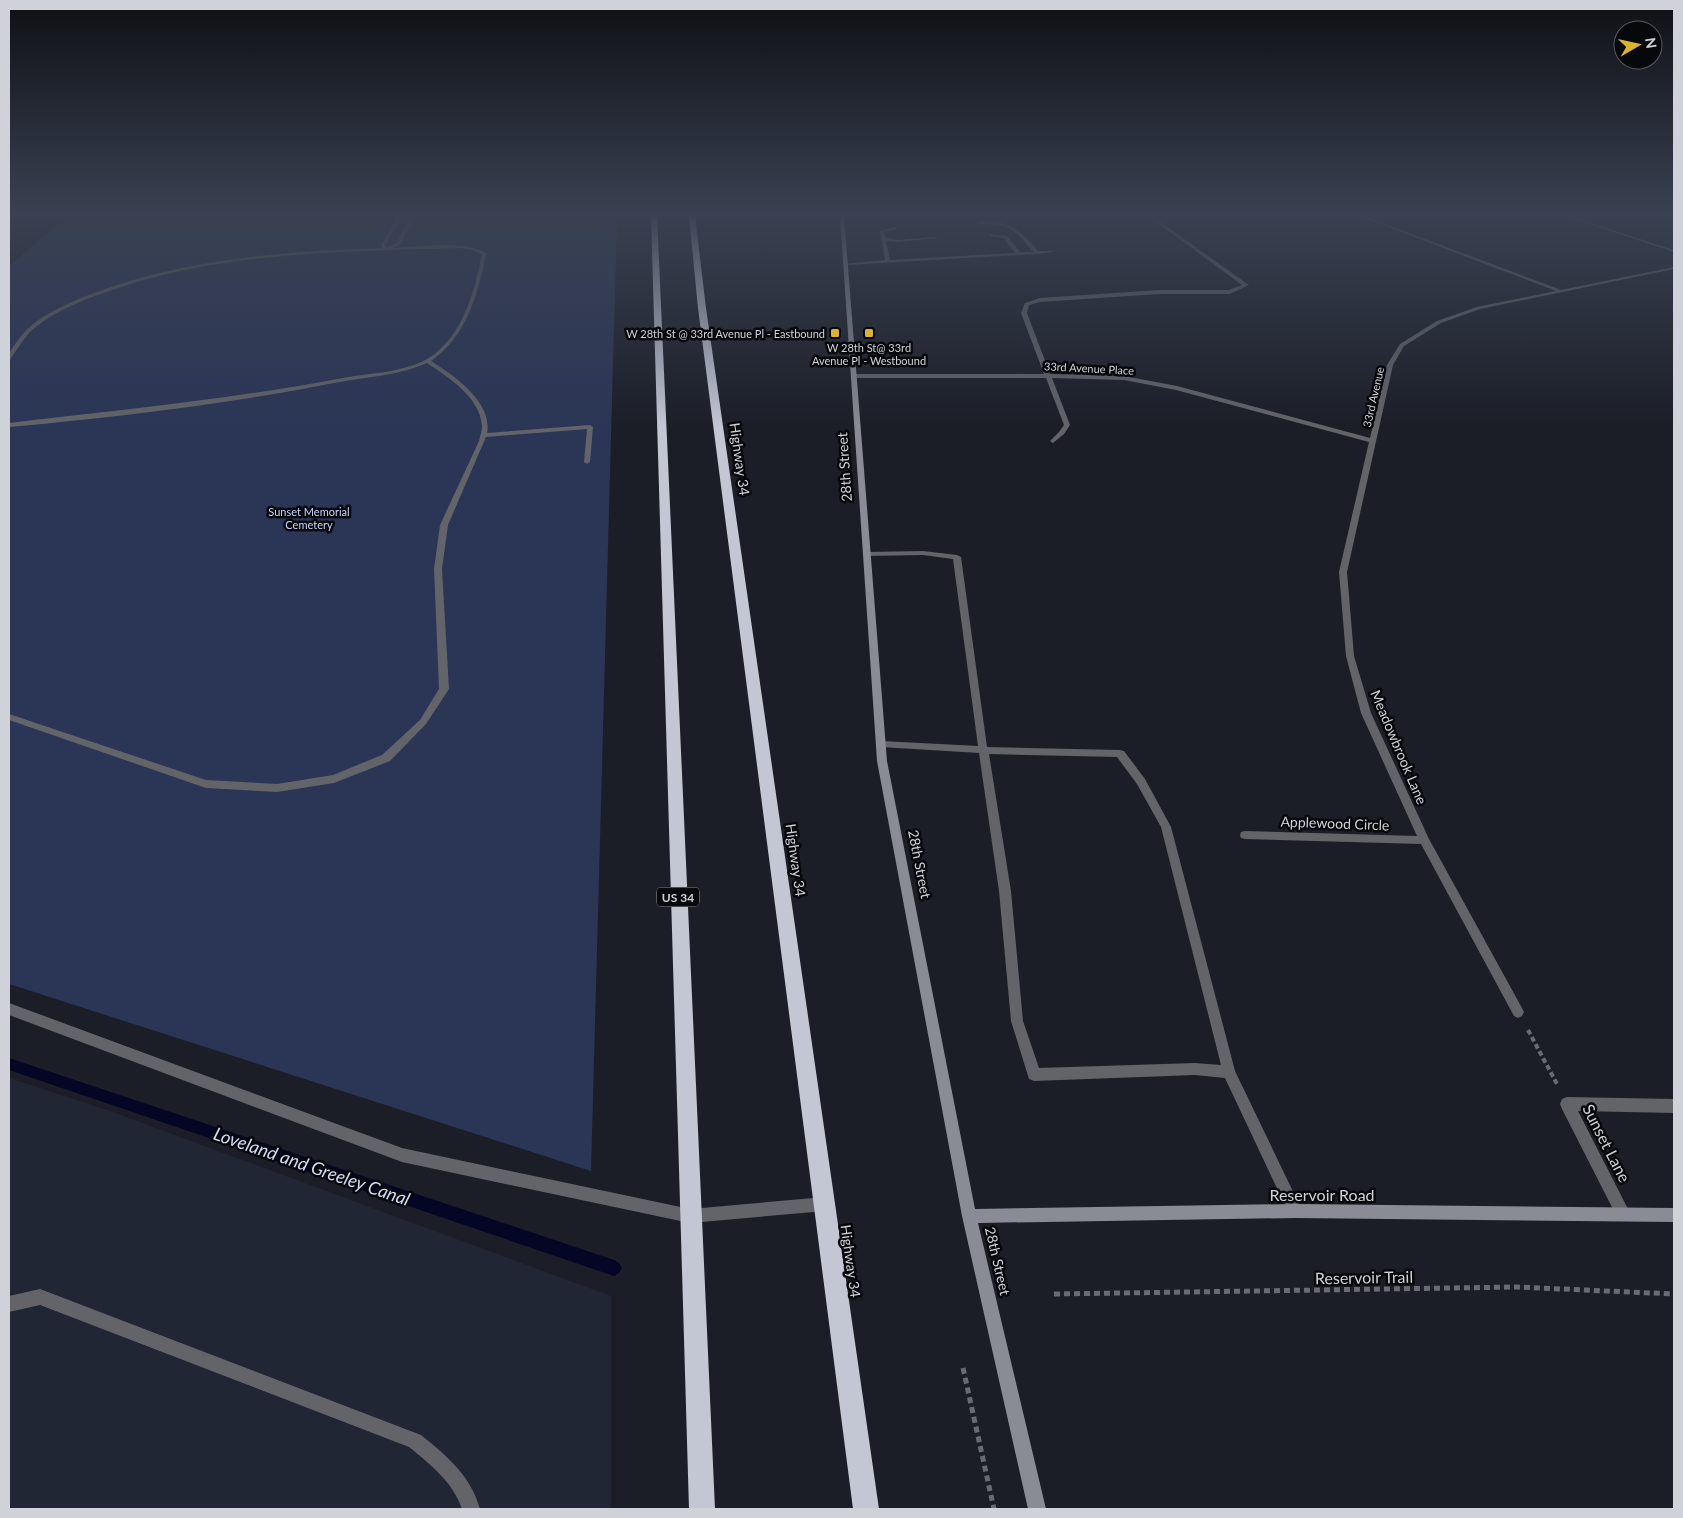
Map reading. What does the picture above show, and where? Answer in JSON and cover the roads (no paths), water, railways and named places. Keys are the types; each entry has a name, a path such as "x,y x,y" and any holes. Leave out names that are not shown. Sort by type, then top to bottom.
{"highway":[{"name":"US 34","path":"655,287 702,1509"},
{"name":"Highway 34","path":"700,287 866,1509"}],"street":[{"path":"9,358 33,326 59,310 116,287"},
{"path":"9,425 313,386 427,361 446,346 462,325 475,287"},
{"name":"28th Street","path":"848,287 882,761 969,1216 1037,1509"},
{"path":"1052,441 1062,434 1067,425 1024,313 1024,308 1031,302 1159,292 1230,292 1245,287"},
{"path":"1551,287 1559,290"},
{"name":"33rd Avenue","path":"1374,441 1390,366 1402,345 1439,322 1479,308 1576,287"},
{"path":"9,717 206,784 278,788 334,779 386,758 423,722 444,689 438,589 444,525 485,426 477,406 454,378 427,361"},
{"name":"33rd Avenue Place","path":"855,376 1096,376 1149,382 1374,441"},
{"path":"483,434 590,427 587,462"},
{"name":"Meadowbrook Lane","path":"1374,441 1343,572 1350,656 1366,713 1424,840 1518,1012"},
{"path":"867,554 923,553 957,557 983,750 1005,891 1017,1021 1034,1076 1196,1069 1228,1072"},
{"path":"881,744 983,750 1120,754 1141,782 1166,826 1228,1072 1295,1211"},
{"name":"Applewood Circle","path":"1245,836 1424,840"},
{"path":"9,1009 402,1155 690,1216 825,1204"},
{"name":"Sunset Lane","path":"1623,1214 1567,1104 1674,1106"},
{"name":"Reservoir Road","path":"969,1216 1295,1211 1674,1215"},
{"path":"9,1304 40,1297 415,1441 448,1466 470,1502 471,1509"}],"waterway":[{"name":"Loveland and Greeley Canal","path":"9,1064 614,1268"}],"place":[{"name":"W 28th St @ 33rd Avenue Pl - Eastbound","path":"835,333"},
{"name":"W 28th St@ 33rd Avenue Pl - Westbound","path":"869,333"}],"park label":[{"name":"Sunset Memorial Cemetery","path":"309,517"}]}
